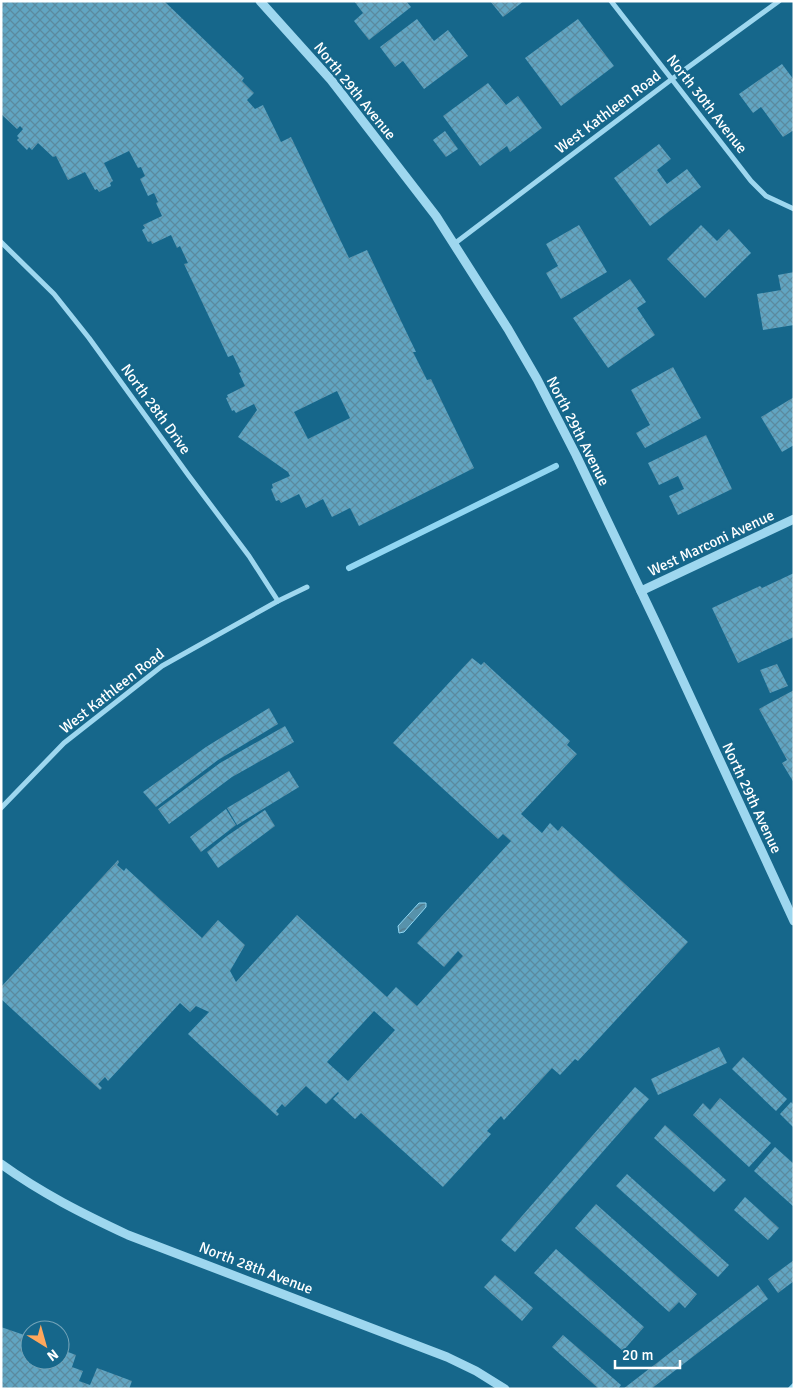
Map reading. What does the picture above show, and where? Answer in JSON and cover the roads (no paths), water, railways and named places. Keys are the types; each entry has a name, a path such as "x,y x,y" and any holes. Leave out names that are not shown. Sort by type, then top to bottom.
{"street":[{"name":"North 29th Avenue","path":"260,1 331,80 436,216 537,379 576,455 641,591 794,922"},
{"name":"North 30th Avenue","path":"612,1 751,181 766,196 794,210"},
{"name":"West Kathleen Road","path":"454,244 672,79 779,1"},
{"name":"North 28th Drive","path":"1,242 54,294 89,338 189,476 250,556 278,601"},
{"name":"West Marconi Avenue","path":"641,591 794,519"},
{"name":"West Kathleen Road","path":"1,808 64,743 162,666 278,601 307,587"},
{"name":"North 28th Avenue","path":"1,1164 29,1184 78,1212 128,1235 447,1357 476,1371 505,1389"}],"water":[{"path":"419,903 426,903 426,907 404,932 399,933 398,926"}],"waterway":[{"path":"349,568 556,466"},
{"path":"791,1389 794,1386"}]}
